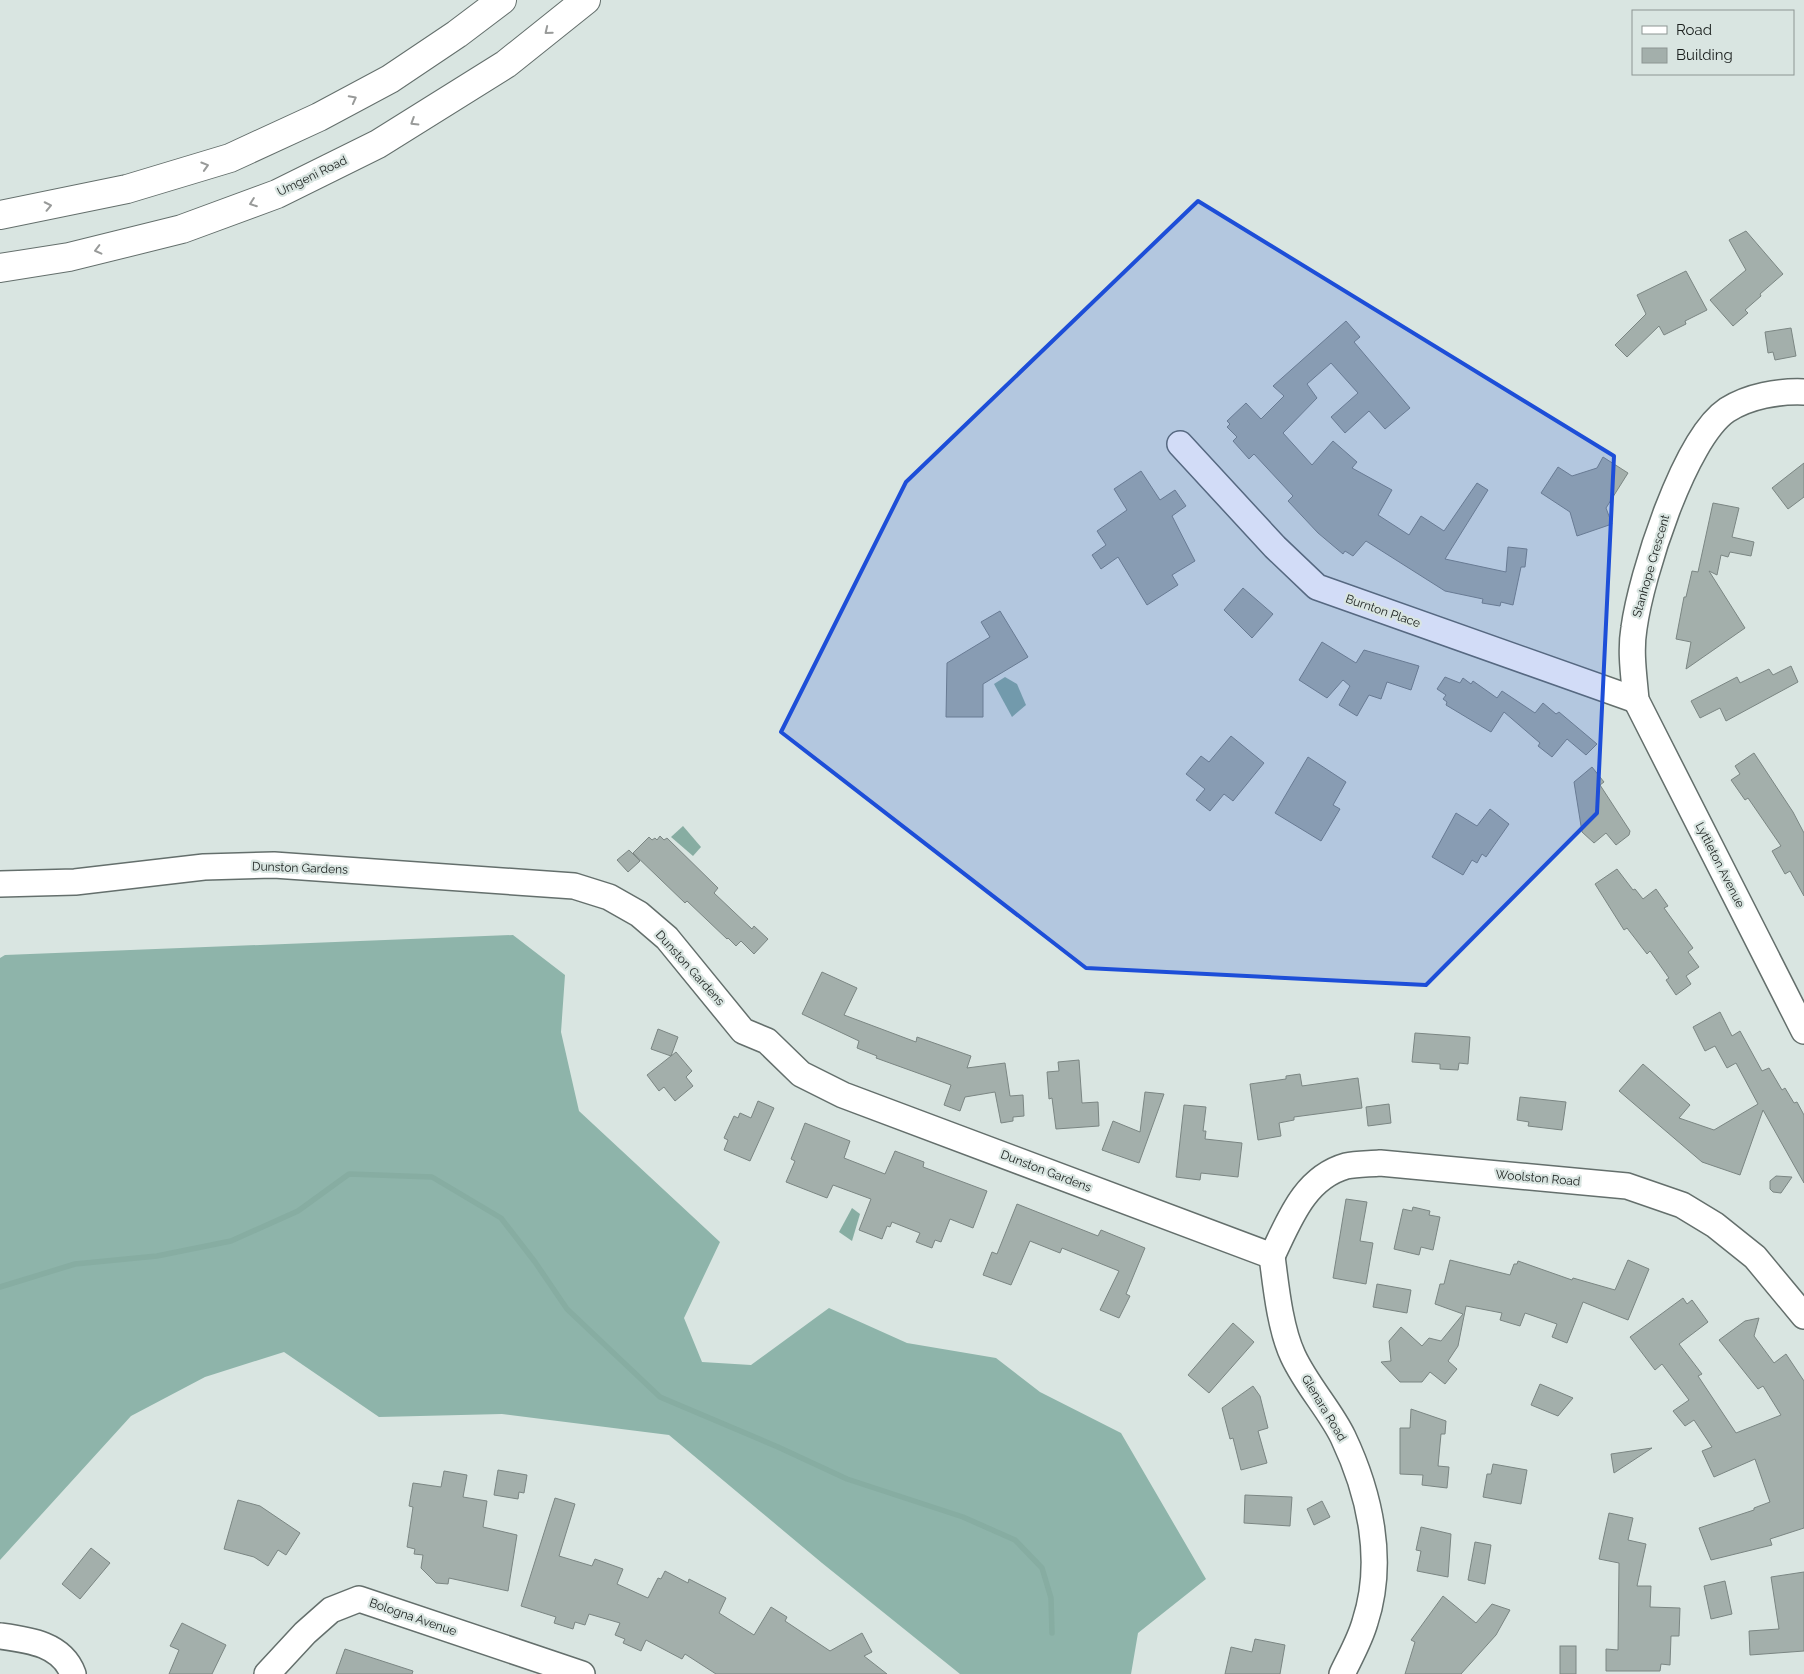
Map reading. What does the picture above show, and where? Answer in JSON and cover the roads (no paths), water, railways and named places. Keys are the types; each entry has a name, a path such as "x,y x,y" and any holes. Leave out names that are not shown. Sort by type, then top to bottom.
{"highway":[{"path":"0,215 127,189 230,158 319,117 390,79 457,34 502,0"},
{"name":"Umgeni Road","path":"0,268 69,257 182,229 277,194 378,144 506,64 586,0"}],"street":[{"name":"Stanhope Crescent","path":"1636,700 1632,649 1637,607 1663,516 1710,425 1727,410 1744,401 1768,394 1804,392"},
{"name":"Burnton Place","path":"1180,444 1275,546 1317,586 1636,700"},
{"name":"Lyttleton Avenue","path":"1636,700 1804,1031"},
{"name":"Dunston Gardens","path":"0,884 76,882 204,868 274,865 574,886 609,897 639,914 666,938 743,1031 767,1041 801,1074 843,1095 1272,1256"},
{"name":"Woolston Road","path":"1272,1256 1298,1204 1314,1183 1345,1166 1380,1163 1626,1186 1682,1205 1715,1224 1755,1257 1804,1316"},
{"name":"Glenara Road","path":"1272,1256 1278,1299 1292,1354 1312,1391 1342,1436 1362,1483 1373,1532 1375,1576 1366,1622 1342,1674"},
{"name":"Bologna Avenue","path":"267,1674 305,1633 332,1610 359,1599 582,1674"},
{"path":"0,1636 20,1639 49,1648 68,1660 74,1674"}],"waterway":[{"path":"0,1287 75,1264 157,1256 231,1241 298,1211 349,1174 432,1177 501,1218 535,1262 567,1309 660,1397 778,1447 847,1479 963,1517 1015,1540 1042,1568 1051,1598 1052,1633"}]}
